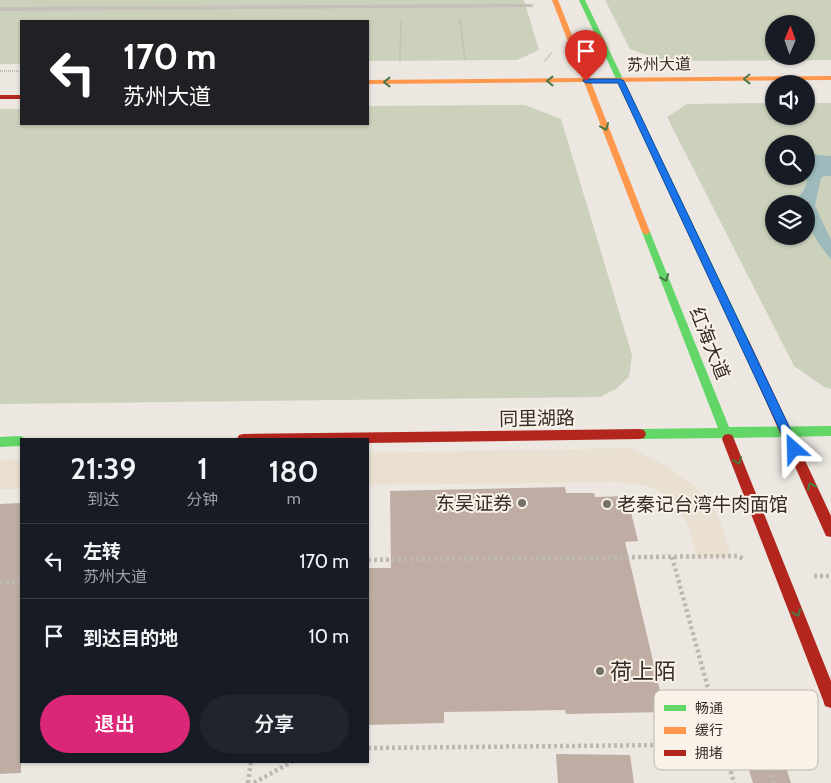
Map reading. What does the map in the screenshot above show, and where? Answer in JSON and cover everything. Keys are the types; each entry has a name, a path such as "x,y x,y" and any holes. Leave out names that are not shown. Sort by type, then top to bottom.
{"main road":[{"name":"红海大道","path":"555,0 586,81 596,94 831,700"},
{"name":"红海大道","path":"582,0 620,81 632,94 831,530"},
{"name":"苏州大道","path":"369,82 831,78"},
{"name":"苏州大道","path":"596,94 632,94"},
{"path":"0,97 20,97"},
{"name":"同里湖路","path":"324,438 831,431"},
{"path":"0,442 20,441"}],"lane":[{"path":"187,8 191,0"},
{"path":"0,9 531,6"}],"path":[{"path":"458,6 465,60"},
{"path":"400,61 402,7"},
{"path":"0,71 20,71"},
{"path":"369,560 737,556 752,563"},
{"path":"672,557 709,690"},
{"path":"0,582 20,582"},
{"path":"369,748 654,745"},
{"path":"248,783 251,763"},
{"path":"254,783 290,763"},
{"path":"731,770 734,783"},
{"path":"770,770 774,783"}],"green space":[{"path":"0,0 524,0 539,50 517,60 369,61 369,20 20,20 20,64 0,64"},
{"path":"605,0 831,0 831,60 815,60 815,15 765,15 765,60 663,61 630,49"},
{"path":"765,103 765,125 815,125 815,103 831,103 831,389 824,387 794,366 667,117 687,104"},
{"path":"525,105 561,119 632,355 629,377 616,389 600,397 0,404 0,109 20,109 20,125 369,125 369,106"}],"shaded area":[{"path":"631,448 670,468 693,485 710,502 717,513 732,557 697,557 688,526 680,509 660,491 644,485 615,482 369,485 369,453"},
{"path":"20,459 20,489 0,489 0,460"}],"water":[{"path":"815,155 831,156 831,176 821,178 815,206 815,195 800,195 805,185 815,185"},
{"path":"815,206 831,240 831,259 815,237"}],"building":[{"path":"565,487 566,493 594,493 595,497 627,496 638,541 625,542 660,690 654,690 654,712 566,714 565,710 444,712 444,723 369,725 369,568 391,568 390,491"},
{"path":"20,503 21,773 0,774 0,504"},
{"path":"556,754 630,755 634,783 558,783"},
{"path":"749,770 787,770 791,783 753,783"}],"traffic: fast":[{"path":"582,0 744,341"},
{"path":"646,232 728,439"},
{"path":"640,434 831,431"},
{"path":"0,442 20,441"}],"traffic: slow":[{"path":"555,0 646,232"},
{"path":"369,82 831,78"}],"traffic: jam":[{"path":"0,97 20,97"},
{"path":"744,341 831,531"},
{"path":"322,438 640,434"},
{"path":"728,439 831,700"}],"place":[{"name":"东吴证券","path":"522,503"},
{"name":"老秦记台湾牛肉面馆","path":"607,504"},
{"name":"荷上陌","path":"600,671"}],"route":[{"path":"586,81 620,81 794,449"}]}
